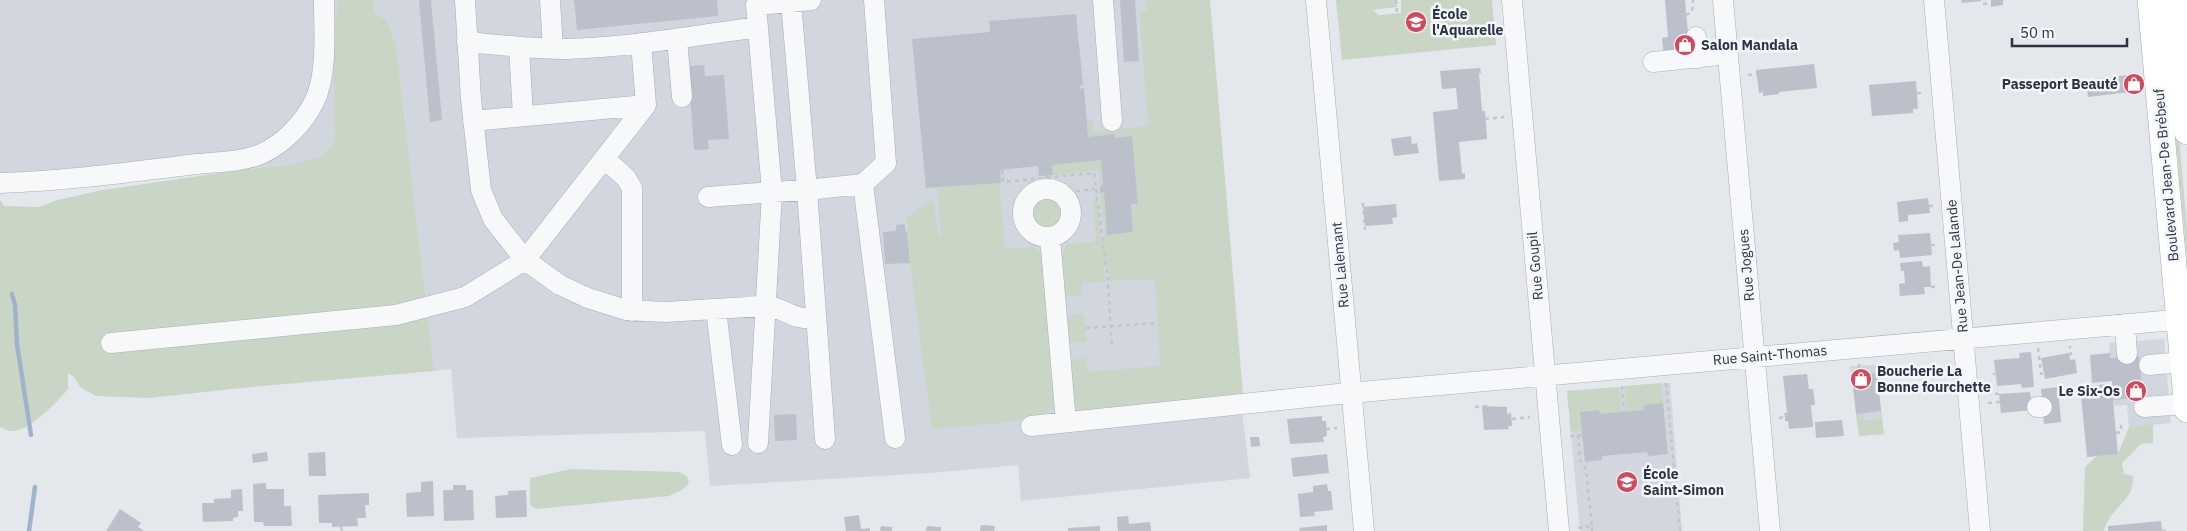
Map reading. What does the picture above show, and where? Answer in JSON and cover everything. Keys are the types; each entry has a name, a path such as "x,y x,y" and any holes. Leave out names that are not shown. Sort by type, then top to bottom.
{"main road":[{"name":"Boulevard Jean-De Brébeuf","path":"2150,0 2183,322 2183,362 2187,410"},
{"name":"Boulevard Jean-De Brébeuf","path":"2176,0 2187,132"}],"street":[{"path":"0,179 29,182 178,167 252,157 266,151 298,125 315,100 321,77 324,0"},
{"path":"465,0 478,177 486,204 503,234 526,260 560,285 606,304 632,311 665,312 765,306 774,307 799,319 816,318"},
{"path":"550,0 553,49"},
{"path":"758,443 772,192 756,3 811,0"},
{"path":"708,197 863,184 886,163 874,0"},
{"path":"1103,0 1112,121"},
{"name":"Rue Lalemant","path":"1316,0 1364,531"},
{"name":"Rue Goupil","path":"1512,0 1545,375 1568,529"},
{"name":"Rue Jogues","path":"1723,0 1770,531"},
{"name":"Rue Jean-De Lalande","path":"1934,0 1980,531"},
{"path":"791,1 808,190 824,438"},
{"path":"467,42 553,49 641,43 758,27"},
{"path":"1696,37 1698,58"},
{"path":"677,39 682,97"},
{"path":"111,342 396,315 465,297 526,260 646,105 641,43"},
{"path":"519,47 523,116"},
{"path":"1653,62 1728,54"},
{"path":"473,121 646,105"},
{"path":"604,158 626,178 632,188 632,311"},
{"path":"863,184 895,438"},
{"path":"1050,184 1070,206 1071,214 1065,230 1050,237 1035,234 1029,230 1023,216 1023,208 1031,195 1050,184"},
{"path":"1050,237 1066,422"},
{"path":"716,309 732,445"},
{"name":"Rue Saint-Thomas","path":"1031,426 1352,393 1754,356 2125,324 2163,321 2183,322"},
{"path":"2125,324 2127,354"},
{"path":"2149,365 2183,362"},
{"path":"2144,407 2186,404"}],"path":[{"path":"1396,0 1397,14"},
{"path":"1686,14 1692,12 1693,0"},
{"path":"1984,4 1991,3"},
{"path":"1748,75 1757,74"},
{"path":"1917,93 1923,93"},
{"path":"1485,119 1504,117"},
{"path":"1002,170 1003,182 1050,184 1100,190"},
{"path":"1050,184 1094,173 1095,190 1099,206 1112,348"},
{"path":"1362,203 1365,230"},
{"path":"1931,245 1936,245"},
{"path":"1931,287 1940,286"},
{"path":"1086,328 1156,322"},
{"path":"2069,355 2071,354 2070,346"},
{"path":"2038,348 2041,374 2044,373"},
{"path":"1858,364 1860,375"},
{"path":"1666,381 1680,531"},
{"path":"1622,385 1624,412"},
{"path":"1987,393 2000,394"},
{"path":"1988,403 2000,402"},
{"path":"1475,407 1491,406"},
{"path":"1512,419 1530,417"},
{"path":"1779,418 1785,417"},
{"path":"2116,433 2121,432 2120,424"},
{"path":"1326,429 1341,428"},
{"path":"1578,435 1580,460 1586,469 1592,531"},
{"path":"1570,436 1582,435"},
{"path":"1568,529 1592,526"},
{"path":"341,527 342,531"},
{"path":"2162,531 2167,530"}],"shaded area":[{"path":"0,0 338,0 333,36 336,123 332,145 319,157 294,164 0,190"},
{"path":"374,0 1146,0 1146,11 1139,11 1150,149 1242,412 1250,478 1021,501 1018,465 930,473 710,486 705,431 457,438 451,369 434,371 396,44 386,19 375,13 372,6"},
{"path":"2164,339 2171,423 2129,427 2127,405 2114,406 2109,343"},
{"path":"1876,365 1884,434 1859,436 1850,366"},
{"name":"École Saint-Simon","path":"1670,383 1682,531 1580,531 1567,391"}],"green space":[{"path":"338,0 374,0 372,6 375,13 386,19 396,44 434,371 149,398 96,396 80,387 74,377 68,373 68,389 34,422 18,430 10,431 0,427 0,200 4,206 39,207 57,200 103,190 294,164 319,157 332,145 335,136 333,36"},
{"path":"1146,0 1210,0 1243,394 1084,411 1077,408 1073,402 1070,363 1074,360 1085,357 1087,372 1160,366 1155,279 1110,281 1108,267 1104,267 1105,282 1082,283 1082,295 1068,296 1064,293 1059,259 1067,244 1093,242 1096,239 1093,199 1097,199 1101,240 1105,239 1100,193 1104,192 1107,235 1133,232 1131,204 1138,203 1132,136 1115,138 1114,134 1088,137 1087,120 1092,119 1094,131 1148,126 1139,11 1146,11"},
{"name":"École l'Aquarelle","path":"1336,0 1396,0 1397,7 1373,10 1379,15 1401,13 1401,0 1492,0 1496,45 1342,60"},
{"path":"2158,0 2167,0 2187,229 2187,257 2176,142"},
{"path":"1101,160 1103,185 1100,186 1098,170 1053,175 1052,165"},
{"path":"999,183 1005,249 1036,247 1043,257 1056,407 1047,413 1016,421 932,429 910,263 907,217 933,199 938,236 941,234 937,188"},
{"path":"1048,199 1058,203 1062,213 1058,223 1048,227 1038,223 1034,213 1038,203"},
{"path":"1084,313 1087,342 1071,343 1068,340 1065,322 1074,314"},
{"path":"1661,383 1663,403 1644,405 1644,410 1627,411 1624,386"},
{"path":"1619,387 1621,412 1600,414 1599,410 1580,412 1582,431 1571,432 1567,391"},
{"path":"1863,413 1864,421 1882,418 1884,434 1859,436 1856,414"},
{"path":"2153,424 2153,443 2141,444 2122,463 2124,474 2133,476 2133,485 2130,492 2111,516 2104,531 2083,531 2085,467 2097,456 2118,454 2129,427"},
{"path":"571,469 679,472 687,476 689,483 682,490 669,496 536,509 530,505 530,478"}],"building":[{"path":"419,0 431,0 442,120 430,122"},
{"path":"574,0 717,0 718,16 577,30"},
{"path":"1120,0 1135,0 1139,61 1124,62"},
{"path":"1665,0 1685,0 1690,55 1664,57 1662,38 1668,37"},
{"path":"1961,0 1981,0 1981,1 1962,3"},
{"path":"1991,0 2003,0 2003,5 1991,7"},
{"path":"1076,14 1083,85 1080,86 1080,89 1084,88 1088,137 1115,134 1115,138 1132,136 1138,204 1131,204 1133,232 1107,235 1104,192 1100,193 1100,186 1103,185 1101,160 1052,165 1053,175 1039,176 1038,166 1000,170 1001,183 926,188 912,39 990,32 989,21"},
{"path":"1814,64 1817,88 1779,92 1779,94 1763,96 1763,92 1759,93 1756,70"},
{"path":"704,65 705,76 724,75 729,139 708,140 709,149 694,150 688,66"},
{"path":"1480,68 1482,111 1485,111 1487,139 1459,142 1462,174 1465,173 1465,179 1439,181 1433,112 1458,109 1456,88 1442,89 1440,71"},
{"path":"2136,74 2138,91 2088,97 2086,80"},
{"path":"1916,81 1918,109 1913,109 1913,113 1872,116 1869,85"},
{"path":"1411,136 1412,144 1417,143 1419,153 1394,156 1391,139"},
{"path":"1928,198 1930,213 1908,215 1908,221 1899,222 1897,202"},
{"path":"1396,204 1397,217 1392,218 1393,224 1365,226 1363,207"},
{"path":"905,224 910,263 885,264 883,232 896,231 896,225"},
{"path":"1930,233 1932,255 1900,258 1899,250 1894,251 1893,243 1899,242 1898,235"},
{"path":"1922,261 1923,267 1930,266 1931,287 1924,287 1925,294 1900,296 1899,284 1905,283 1904,271 1901,271 1900,263"},
{"path":"2031,352 2034,387 2022,388 2021,384 1997,386 1994,360 2020,358 2019,353"},
{"path":"2069,353 2070,360 2075,359 2077,373 2045,379 2041,358"},
{"path":"2110,353 2110,358 2139,356 2143,397 2113,400 2118,454 2087,457 2080,386 2112,384 2112,381 2092,383 2090,355"},
{"path":"1877,373 1881,411 1856,414 1852,376"},
{"path":"1807,374 1809,389 1813,389 1815,405 1811,405 1813,427 1789,429 1784,413 1787,413 1783,376"},
{"path":"2058,387 2061,422 2044,424 2041,389"},
{"path":"2030,392 2032,410 2001,413 1999,394"},
{"path":"1663,403 1668,454 1648,456 1647,452 1602,456 1602,460 1585,462 1580,412 1599,410 1600,414 1644,410 1644,405"},
{"path":"1482,406 1507,407 1507,414 1511,413 1512,426 1508,426 1509,429 1484,430"},
{"path":"796,414 797,440 775,441 774,415"},
{"path":"1322,416 1322,421 1326,421 1327,436 1323,437 1324,442 1290,444 1287,419"},
{"path":"1842,420 1844,436 1816,438 1815,422"},
{"path":"1250,437 1259,437 1260,446 1251,447"},
{"path":"267,452 268,461 253,463 252,454"},
{"path":"325,452 326,476 309,476 308,453"},
{"path":"1327,454 1329,473 1293,477 1291,458"},
{"path":"433,481 434,516 407,517 406,493 421,492 421,482"},
{"path":"266,483 266,489 284,489 284,506 291,506 292,526 264,526 263,522 254,522 253,484"},
{"path":"1327,484 1328,491 1331,491 1333,510 1314,512 1315,516 1300,517 1298,494 1313,492 1313,486"},
{"path":"453,485 466,485 466,490 473,490 474,520 444,521 443,490 453,490"},
{"path":"242,489 243,511 238,511 238,517 233,518 233,521 203,522 202,503 214,503 214,499 231,498 231,490"},
{"path":"526,490 527,517 496,518 495,496 508,495 508,491"},
{"path":"369,493 369,505 365,505 366,518 357,518 358,526 332,527 332,523 319,523 318,495"},
{"path":"120,509 141,523 138,527 144,531 106,531"},
{"path":"859,515 861,529 870,528 870,531 846,531 844,517"},
{"path":"1128,516 1129,524 1150,522 1151,531 1118,531 1117,517"},
{"path":"2161,521 2162,531 2108,531 2108,526"},
{"path":"981,525 995,526 994,531 980,531"},
{"path":"1327,525 1327,531 1300,531 1299,528"},
{"path":"881,526 892,527 892,531 880,531"},
{"path":"927,526 941,527 941,531 926,531"},
{"path":"1100,526 1100,531 1068,531 1068,528"}],"waterway":[{"path":"12,294 15,305 17,344 31,435"},
{"path":"29,531 35,487"}],"place":[{"name":"École l'Aquarelle","path":"1416,22"},
{"name":"Salon Mandala","path":"1685,45"},
{"name":"Passeport Beauté","path":"2134,84"},
{"name":"Boucherie La Bonne fourchette","path":"1861,379"},
{"name":"Le Six-Os","path":"2136,391"},
{"name":"École Saint-Simon","path":"1627,482"}]}
